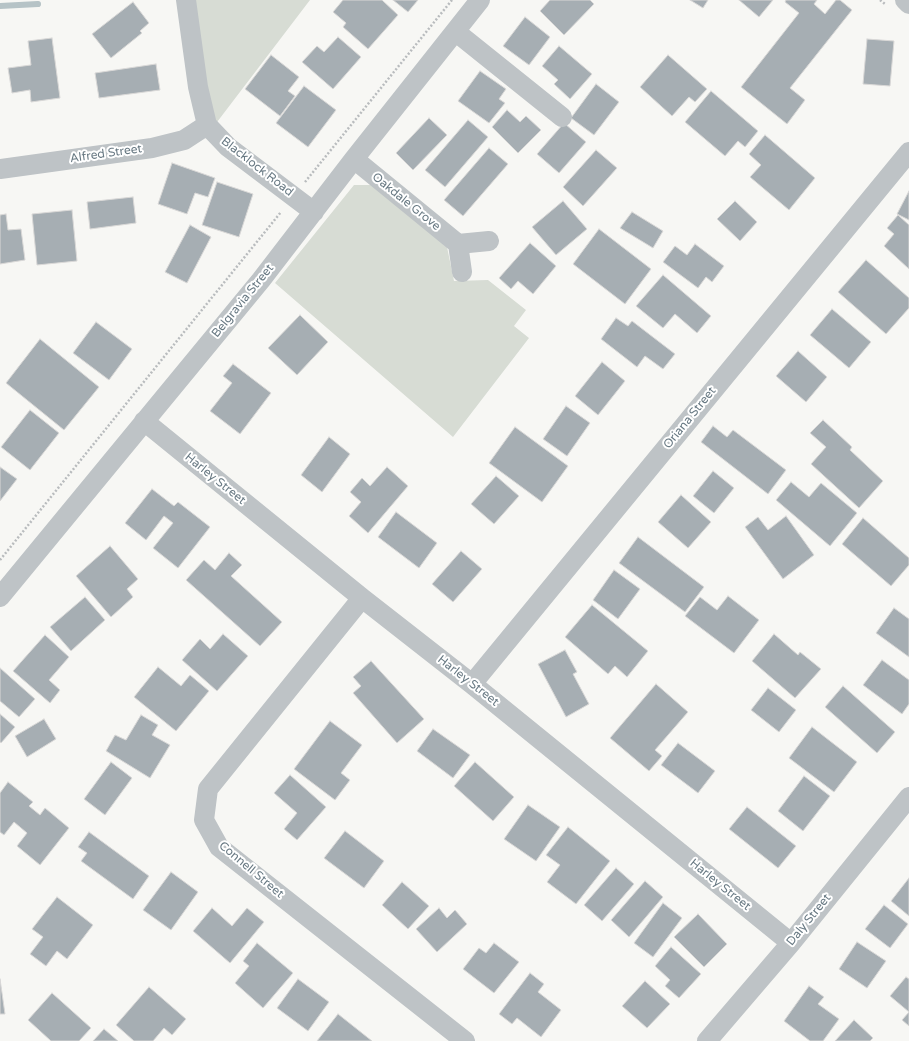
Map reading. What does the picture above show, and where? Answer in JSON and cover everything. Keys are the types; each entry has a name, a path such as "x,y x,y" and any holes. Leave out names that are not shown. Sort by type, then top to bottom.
{"street":[{"name":"Blacklock Road","path":"186,0 198,87 207,125 228,148 314,212"},
{"name":"Belgravia Street","path":"0,597 261,280 354,159 480,0"},
{"path":"905,0 909,4"},
{"path":"456,32 562,117"},
{"name":"Alfred Street","path":"0,169 152,148 184,140 207,125"},
{"name":"Oriana Street","path":"472,684 909,152"},
{"name":"Oakdale Grove","path":"354,159 458,244"},
{"path":"462,272 458,244 489,241"},
{"name":"Harley Street","path":"144,421 362,598 472,684 791,943"},
{"name":"Connell Street","path":"362,598 208,789 204,820 219,847 465,1041"},
{"name":"Daly Street","path":"707,1041 791,943 909,797"}],"path":[{"path":"0,560 452,0"}],"shaded area":[{"path":"186,0 310,0 211,130"},
{"path":"354,185 374,185 447,247 454,281 488,280 526,310 514,326 529,338 453,437 275,283"}],"building":[{"path":"343,0 382,0 398,15 368,49 343,27 346,23 333,12"},
{"path":"393,0 418,0 408,12"},
{"path":"550,0 590,0 594,4 564,35 540,11"},
{"path":"690,0 708,0 703,8"},
{"path":"739,0 773,0 759,17"},
{"path":"786,0 817,0 814,4 825,14 836,0 840,0 852,10 790,88 805,100 787,124 741,87 799,13 785,2"},
{"path":"133,2 149,23 140,31 142,33 111,58 92,34"},
{"path":"525,17 550,37 529,65 503,46"},
{"path":"338,37 361,57 333,89 302,62 317,46 324,52"},
{"path":"52,38 60,98 31,102 30,90 12,93 8,68 31,65 28,41"},
{"path":"867,39 894,41 890,86 863,84"},
{"path":"559,46 592,74 570,99 554,84 558,80 542,66"},
{"path":"271,55 299,77 288,91 295,96 280,116 245,89"},
{"path":"668,55 707,89 695,102 689,97 672,116 640,87"},
{"path":"156,64 160,90 99,98 95,73"},
{"path":"480,71 506,89 499,99 505,103 489,123 458,101"},
{"path":"596,84 619,102 594,135 571,118"},
{"path":"304,86 336,110 308,147 276,123"},
{"path":"711,91 758,131 745,147 738,141 725,156 685,122"},
{"path":"507,110 520,122 526,116 541,130 518,153 492,127"},
{"path":"429,118 447,135 413,170 396,153"},
{"path":"468,120 488,137 445,187 425,170"},
{"path":"564,123 586,142 559,173 537,154"},
{"path":"765,135 815,178 789,210 750,177 761,165 749,154"},
{"path":"489,148 508,164 463,216 444,200"},
{"path":"596,150 617,168 583,206 563,187"},
{"path":"172,163 215,178 208,197 195,193 187,214 158,204"},
{"path":"217,182 253,194 239,237 202,225"},
{"path":"909,191 909,220 897,214"},
{"path":"133,197 136,223 90,229 87,202"},
{"path":"563,201 587,229 556,255 532,227"},
{"path":"735,201 757,222 740,241 717,219"},
{"path":"72,210 77,261 37,265 32,214"},
{"path":"632,212 663,231 653,248 620,228"},
{"path":"6,214 8,230 21,229 25,260 0,264 0,215"},
{"path":"898,215 909,225 909,269 884,246 894,234 887,228"},
{"path":"190,225 211,237 187,283 165,272"},
{"path":"599,229 651,269 625,304 573,264"},
{"path":"530,243 556,266 533,294 518,281 511,289 499,278"},
{"path":"695,244 724,266 712,282 706,277 698,288 663,262 675,246 687,255"},
{"path":"866,260 909,298 909,308 886,334 838,292"},
{"path":"663,275 711,316 697,333 675,314 663,328 636,306"},
{"path":"832,309 871,342 849,368 810,335"},
{"path":"300,315 328,342 297,375 268,348"},
{"path":"616,318 628,326 632,321 675,354 663,369 645,356 637,367 601,339"},
{"path":"96,322 132,349 109,380 73,353"},
{"path":"40,339 99,387 64,430 6,383"},
{"path":"798,351 827,377 806,402 776,376"},
{"path":"602,362 625,381 598,415 575,396"},
{"path":"233,364 271,393 240,434 210,411 232,383 223,376"},
{"path":"566,406 590,423 567,456 543,439"},
{"path":"30,410 59,433 30,470 1,447"},
{"path":"823,420 852,447 850,450 883,481 859,508 811,464 826,447 810,433"},
{"path":"713,426 727,437 733,430 786,470 768,494 701,442"},
{"path":"515,427 568,466 542,502 489,463"},
{"path":"329,437 350,454 322,492 301,475"},
{"path":"0,467 17,479 0,501"},
{"path":"387,467 408,486 368,533 349,516 361,502 350,492 362,478 370,486"},
{"path":"713,471 734,488 714,513 693,496"},
{"path":"496,476 519,496 494,524 471,504"},
{"path":"791,482 809,497 821,483 857,513 830,546 776,500"},
{"path":"152,489 174,506 178,502 210,527 178,568 153,548 173,523 164,516 146,540 125,523"},
{"path":"681,495 711,522 688,548 658,522"},
{"path":"396,512 437,543 419,568 378,537"},
{"path":"786,516 814,555 783,579 745,527 758,517 768,530"},
{"path":"863,518 909,558 909,565 891,586 842,544"},
{"path":"638,537 704,587 685,612 619,563"},
{"path":"110,546 138,579 127,589 133,597 111,617 76,576"},
{"path":"461,551 482,569 453,602 432,584"},
{"path":"229,553 242,565 231,576 282,622 260,646 186,580 204,560 215,570"},
{"path":"614,570 640,589 618,619 593,600"},
{"path":"728,596 759,620 734,653 685,616 700,597 717,610"},
{"path":"85,597 105,620 71,651 50,627"},
{"path":"592,605 648,651 627,677 615,666 608,674 565,637"},
{"path":"894,608 909,619 909,657 876,633"},
{"path":"223,634 248,656 217,691 182,660 200,639 210,649"},
{"path":"774,634 798,655 800,652 821,669 795,698 752,661"},
{"path":"45,635 69,657 49,680 60,690 50,703 13,671"},
{"path":"565,650 577,672 573,674 589,704 566,717 538,664"},
{"path":"882,660 909,680 909,704 902,714 863,685"},
{"path":"371,661 424,719 397,743 353,693 361,686 353,677"},
{"path":"158,667 181,686 190,675 209,691 176,731 134,697"},
{"path":"0,668 35,699 19,717 0,701"},
{"path":"656,684 688,712 655,750 662,756 649,771 610,738"},
{"path":"843,686 895,732 877,753 825,707"},
{"path":"768,688 796,710 779,732 751,710"},
{"path":"0,714 15,727 1,743 0,742"},
{"path":"141,715 158,725 152,735 170,745 150,778 106,751 115,735 126,740"},
{"path":"44,719 56,739 27,757 15,736"},
{"path":"330,721 362,745 341,773 350,780 335,800 294,769"},
{"path":"812,727 857,762 834,792 789,758"},
{"path":"433,729 470,755 453,778 417,751"},
{"path":"678,743 715,771 698,793 661,765"},
{"path":"111,762 132,778 105,815 84,799"},
{"path":"475,762 514,797 493,821 454,786"},
{"path":"290,775 326,807 297,840 284,829 297,813 274,793"},
{"path":"804,776 830,796 803,831 778,811"},
{"path":"8,782 33,802 29,806 40,815 45,808 69,828 40,865 17,846 27,833 14,822 4,835 0,832 0,793"},
{"path":"528,805 560,827 536,861 504,839"},
{"path":"747,807 796,846 778,868 729,829"},
{"path":"568,827 610,861 576,904 547,882 560,865 546,855"},
{"path":"345,831 384,861 364,888 324,858"},
{"path":"89,832 149,876 133,899 81,861 87,853 78,847"},
{"path":"616,868 634,884 602,921 584,905"},
{"path":"171,872 198,892 171,930 143,910"},
{"path":"909,878 909,916 891,901"},
{"path":"645,881 663,897 629,937 611,920"},
{"path":"402,882 429,906 408,929 382,905"},
{"path":"57,897 93,925 67,959 57,951 46,966 30,954 43,937 32,929"},
{"path":"663,903 682,918 653,957 634,943"},
{"path":"884,905 908,924 890,948 865,929"},
{"path":"212,908 232,926 247,908 264,922 230,963 193,931"},
{"path":"439,908 447,918 455,910 467,924 437,952 416,929"},
{"path":"698,914 727,944 704,967 674,937"},
{"path":"857,942 886,961 867,988 839,969"},
{"path":"257,943 293,973 263,1008 235,983 249,966 243,961"},
{"path":"494,943 519,962 494,993 463,969 479,948 486,953"},
{"path":"671,947 701,974 679,998 665,986 670,980 655,966"},
{"path":"530,973 544,984 538,992 561,1010 541,1037 517,1018 512,1024 499,1014"},
{"path":"906,977 909,979 909,1012 890,996"},
{"path":"0,979 5,1014 0,1014"},
{"path":"298,979 329,1002 308,1031 277,1008"},
{"path":"645,981 670,1004 647,1028 622,1006"},
{"path":"809,986 824,997 818,1004 839,1019 823,1041 810,1041 784,1021"},
{"path":"149,987 186,1019 172,1035 164,1028 153,1041 134,1041 116,1025"},
{"path":"52,993 91,1028 79,1041 51,1041 28,1020"},
{"path":"909,1012 909,1026 902,1020"},
{"path":"338,1014 372,1041 317,1041"},
{"path":"854,1020 873,1038 870,1041 835,1041"},
{"path":"104,1029 118,1041 93,1041"}],"waterway":[{"path":"0,6 38,4"}]}
